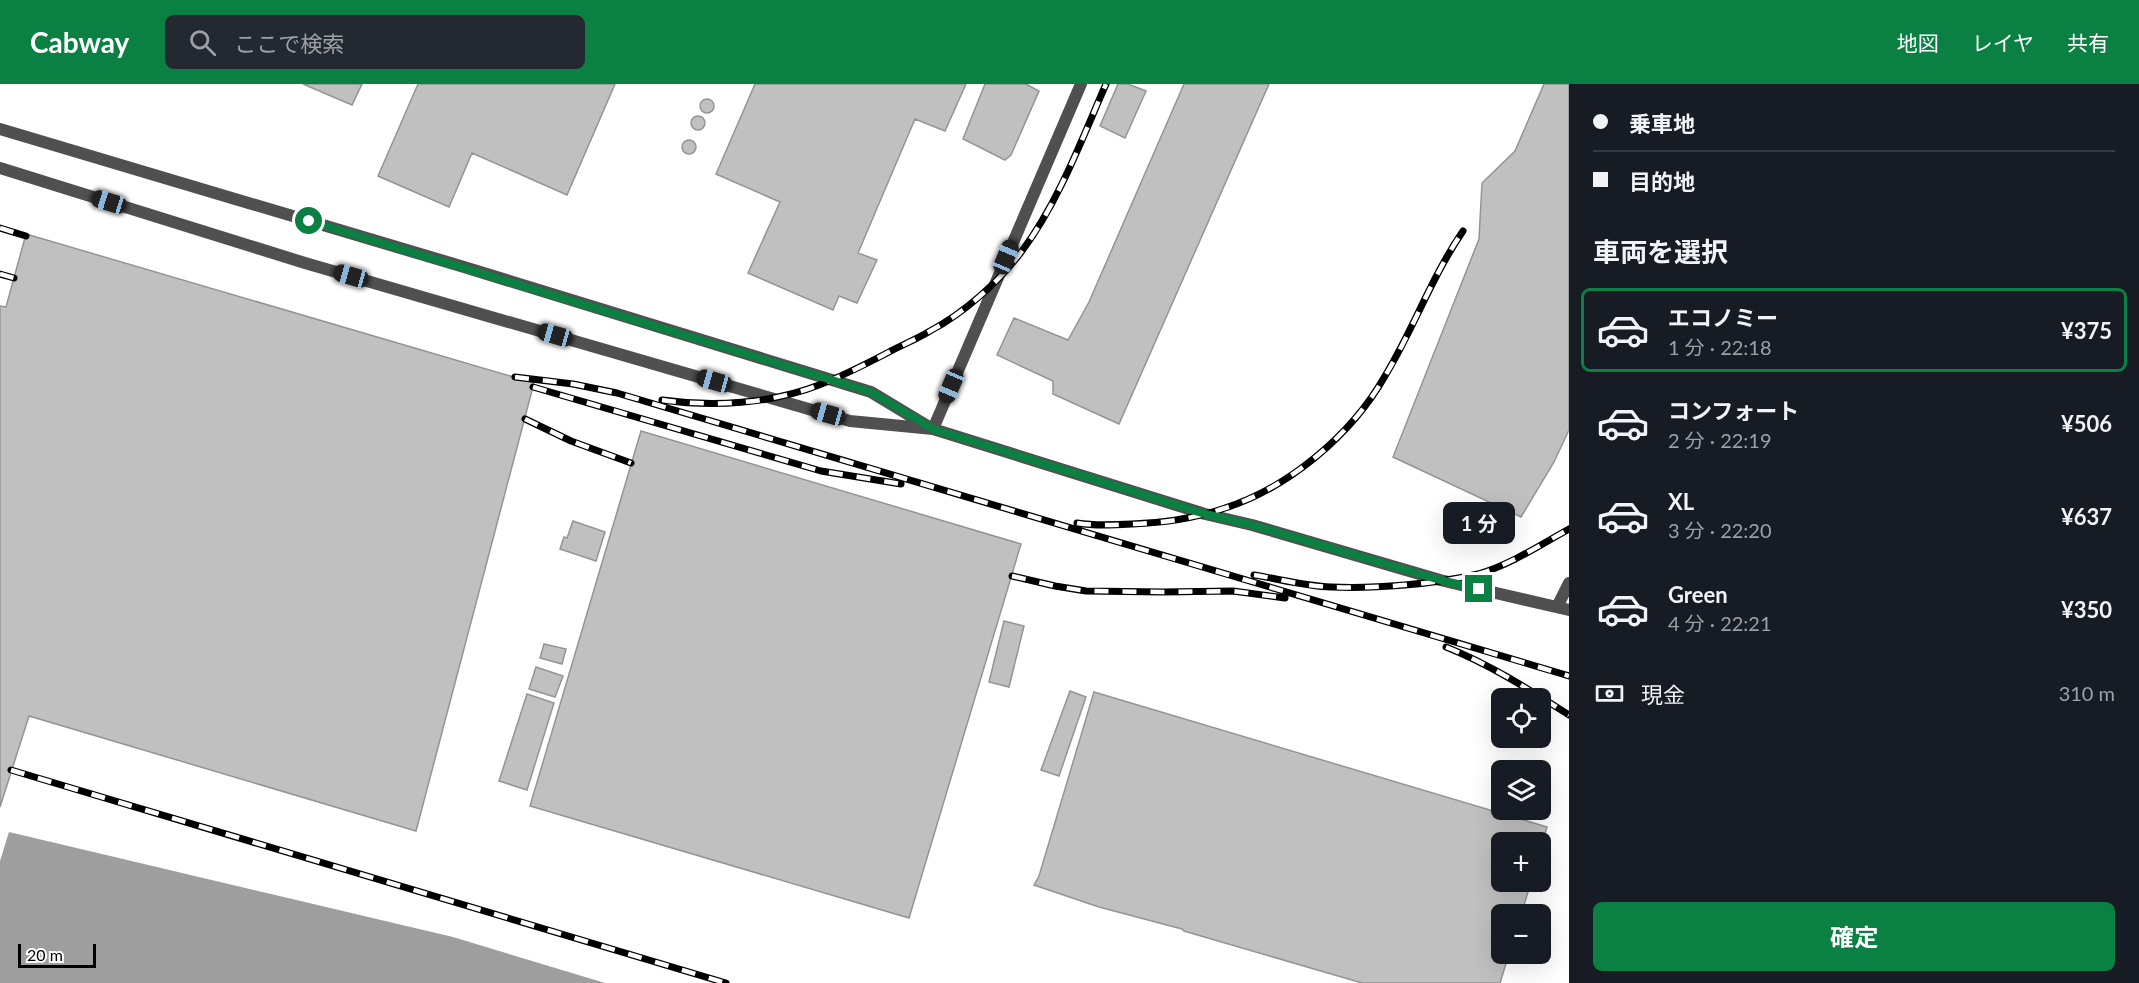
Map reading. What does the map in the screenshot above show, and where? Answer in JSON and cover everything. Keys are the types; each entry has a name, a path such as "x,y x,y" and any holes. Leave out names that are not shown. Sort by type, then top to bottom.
{"lane":[{"path":"933,429 1081,84"},
{"path":"0,129 871,392 933,429"},
{"path":"0,168 305,262 850,421 933,429 1205,514 1252,525 1440,580 1563,608 1569,583"}],"shaded area":[{"path":"9,832 453,937 605,983 0,983 0,861"}],"building":[{"path":"303,84 362,84 352,105"},
{"path":"418,84 615,84 567,195 472,153 449,207 378,176"},
{"path":"755,84 966,84 945,131 915,119 858,253 877,260 857,303 839,296 833,310 748,273 780,202 716,174"},
{"path":"985,84 1026,84 1039,91 1011,155 1005,160 963,139"},
{"path":"1118,84 1128,84 1146,91 1125,138 1100,126"},
{"path":"1184,84 1269,84 1119,424 1053,394 1053,381 997,355 1014,318 1068,340 1089,302"},
{"path":"1544,84 1569,84 1569,430 1554,462 1521,517 1393,457 1479,239 1482,183 1515,151"},
{"path":"704,99 710,99 714,106 710,113 704,113 700,109 700,103"},
{"path":"698,116 703,118 705,123 703,128 698,130 693,128 691,123 693,118"},
{"path":"686,140 692,140 696,147 692,154 686,154 682,150 682,144"},
{"path":"26,234 534,383 416,831 29,716 0,807 0,306 6,307"},
{"path":"641,431 1021,544 909,918 530,806"},
{"path":"573,521 605,532 596,561 560,549"},
{"path":"1004,621 1024,626 1009,687 989,682"},
{"path":"544,644 566,649 562,664 540,658"},
{"path":"536,667 563,676 555,697 529,689"},
{"path":"1070,691 1086,697 1059,776 1041,770"},
{"path":"1094,692 1491,810 1491,820 1524,820 1547,827 1545,832 1491,832 1491,892 1528,892 1524,904 1491,904 1491,964 1506,964 1500,983 1362,983 1182,929 1099,907 1034,885 1039,876"},
{"path":"527,694 554,703 527,790 499,781"}],"railway":[{"path":"662,400 701,403 741,402 800,391 854,370 943,324 980,296 1003,274 1035,232 1058,191 1106,84"},
{"path":"0,228 26,236"},
{"path":"1077,523 1091,525 1154,523 1211,512 1246,500 1270,488 1315,458 1336,439 1371,398 1395,358 1441,267 1463,231"},
{"path":"0,274 14,278"},
{"path":"515,377 573,384 617,393 1569,676"},
{"path":"533,387 821,471 901,484"},
{"path":"525,419 571,441 631,463"},
{"path":"1254,575 1331,587 1385,586 1443,581 1478,574 1502,565 1569,529"},
{"path":"1012,576 1086,591 1233,591 1285,598"},
{"path":"1446,647 1494,670 1569,715"},
{"path":"11,770 726,983"}],"route":[{"path":"309,221 871,392 933,429 1205,514 1479,589"}]}
